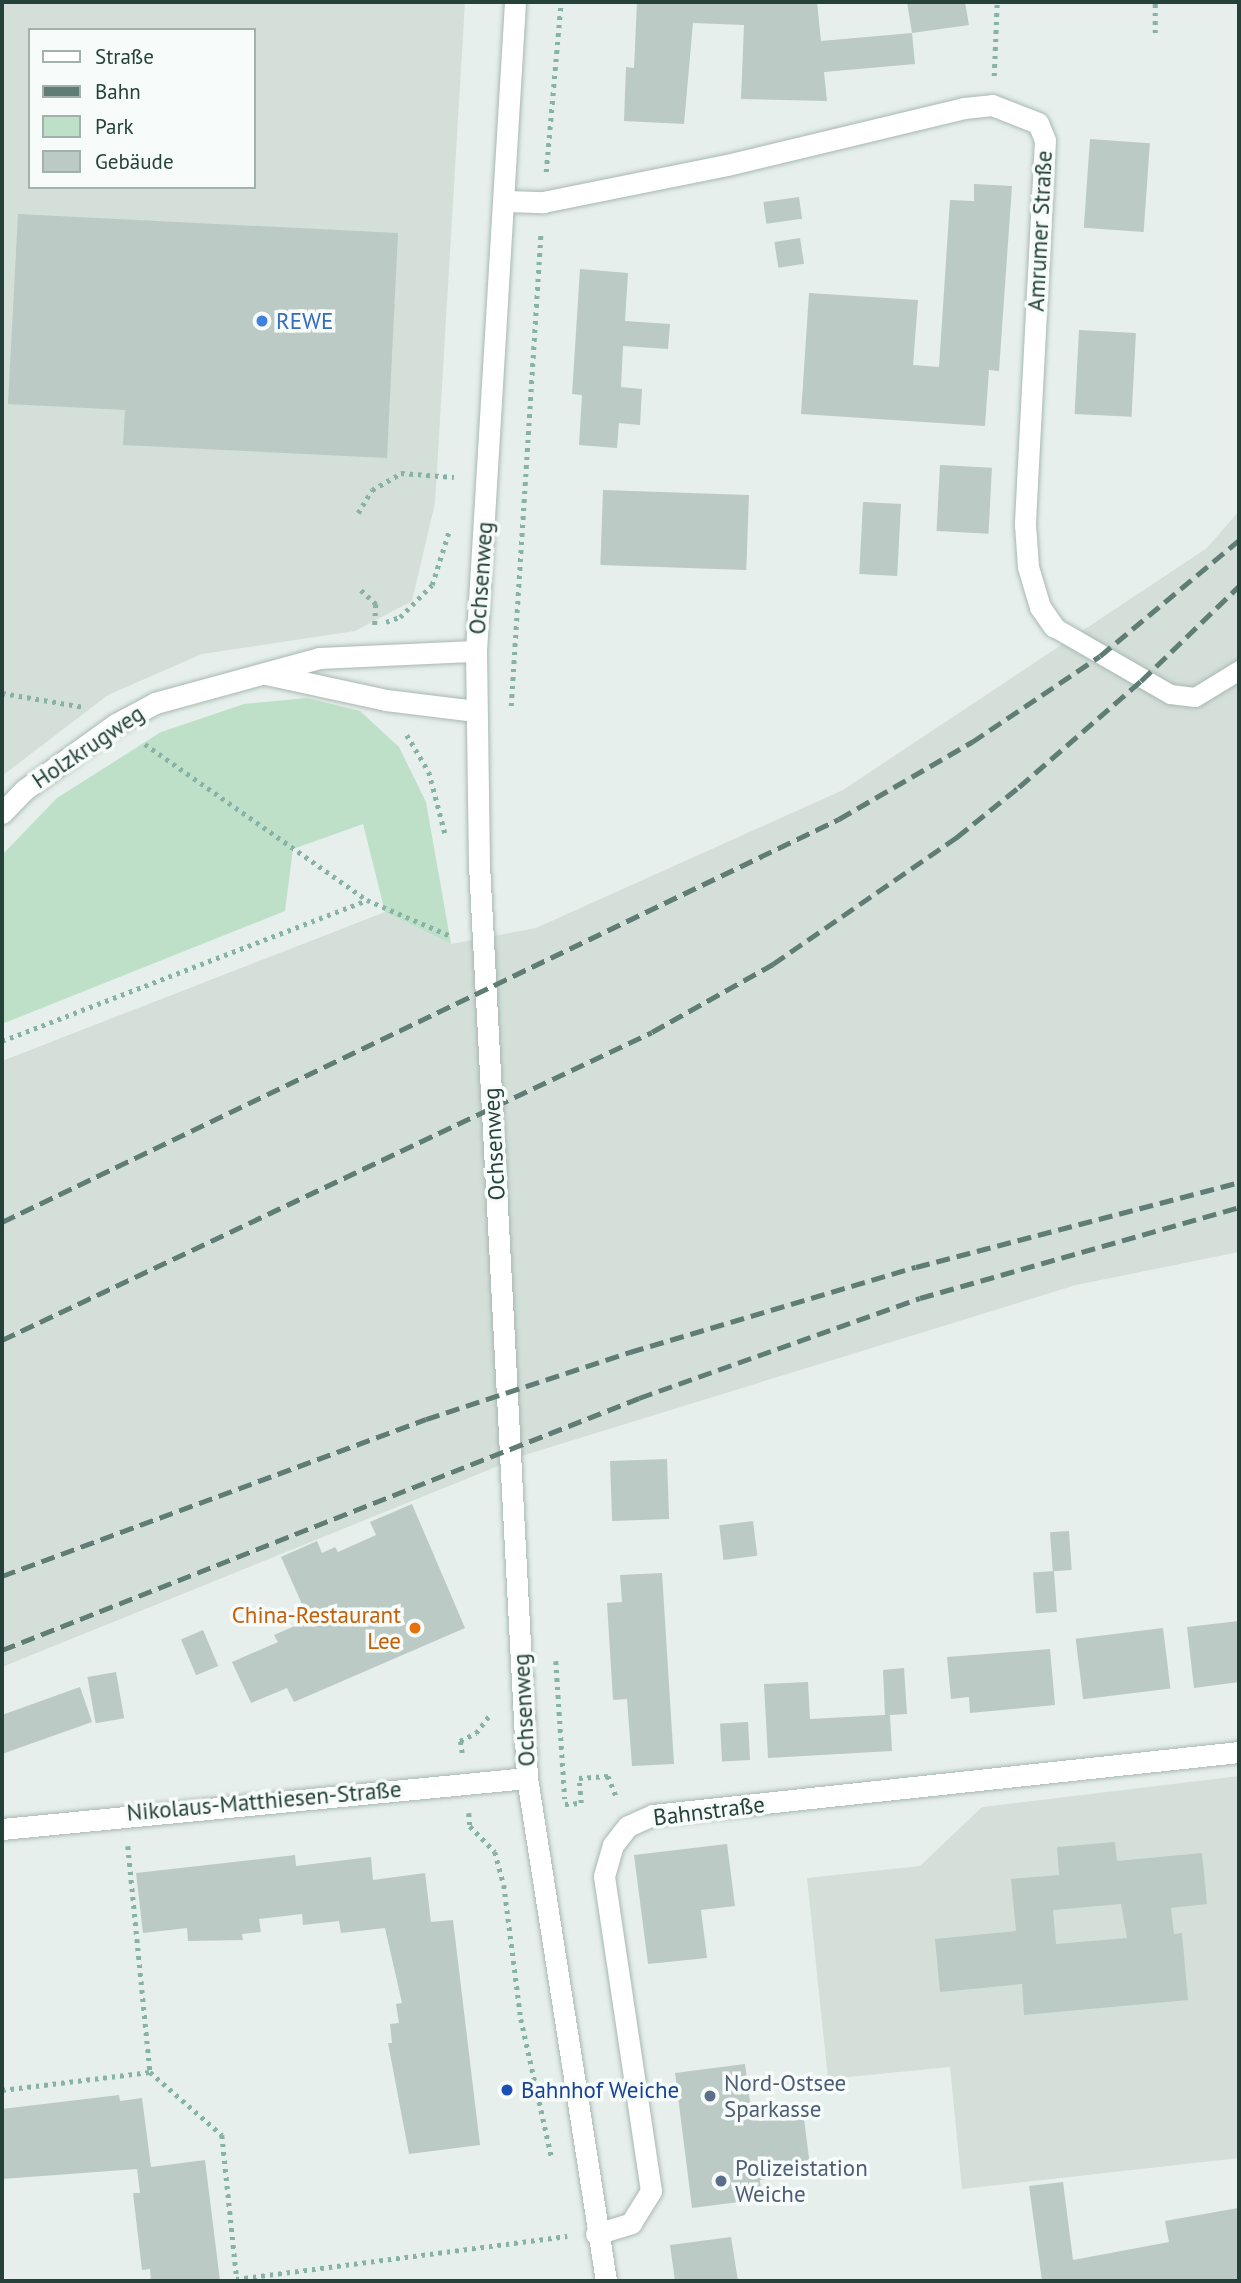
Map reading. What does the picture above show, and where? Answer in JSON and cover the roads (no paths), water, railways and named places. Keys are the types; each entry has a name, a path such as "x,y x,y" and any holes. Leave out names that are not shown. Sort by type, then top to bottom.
{"street":[{"name":"Ochsenweg","path":"515,2 507,201 476,652 475,711 527,1778 596,2234 606,2281"},
{"name":"Amrumer Straße","path":"507,201 543,202 992,104 1038,123 1045,140 1025,524 1028,567 1040,607 1054,627"},
{"name":"Holzkrugweg","path":"2,813 24,790 116,724 155,703 319,658 476,652"},
{"name":"Holzkrugweg","path":"264,674 386,700 475,711"},
{"name":"Bahnstraße","path":"596,2234 631,2223 651,2191 604,1876 613,1845 628,1826 653,1815 797,1802 1239,1752"},
{"name":"Nikolaus-Matthiesen-Straße","path":"2,1829 125,1813 527,1778"}],"lane":[{"path":"1054,627 1170,694 1195,697 1239,670"}],"railway":[{"path":"2,1222 839,819 972,742 1100,656 1239,540"},
{"path":"2,1340 652,1032 773,964 957,837 1019,787 1141,681 1239,586"},
{"path":"2,1576 426,1419 630,1352 916,1267 1239,1182"},
{"path":"2,1650 639,1398 920,1298 1239,1207"}],"place":[{"name":"REWE","path":"262,321"},
{"name":"China-Restaurant Lee","path":"415,1628"},
{"name":"Bahnhof Weiche","path":"507,2090"},
{"name":"Nord-Ostsee Sparkasse","path":"710,2096"},
{"name":"Polizeistation Weiche","path":"721,2181"}]}
